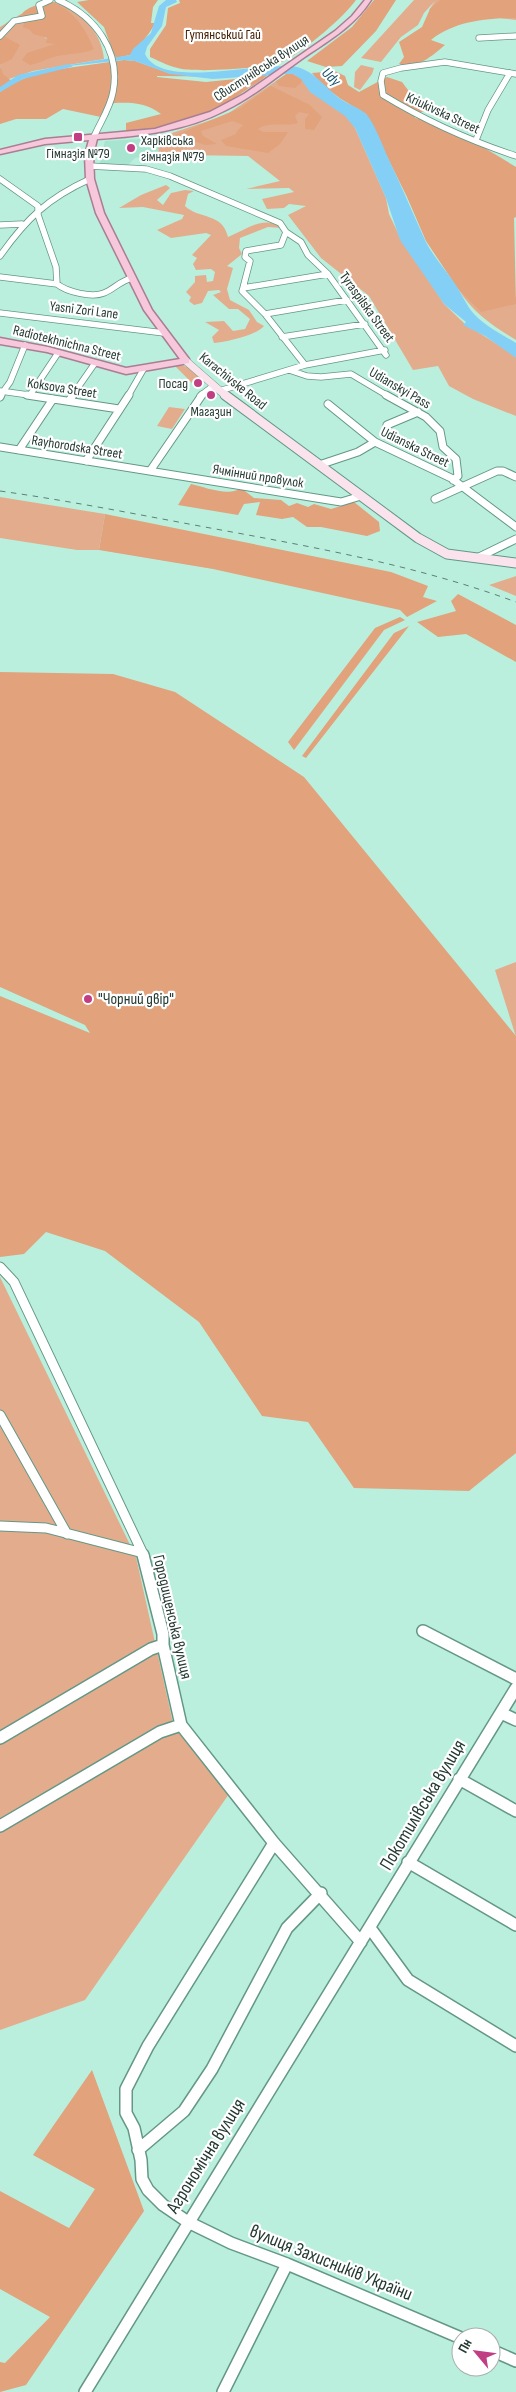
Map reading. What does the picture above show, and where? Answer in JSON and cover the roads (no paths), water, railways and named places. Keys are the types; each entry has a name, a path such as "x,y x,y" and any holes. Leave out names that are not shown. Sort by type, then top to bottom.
{"main road":[{"name":"Свистунівська вулиця","path":"0,152 59,140 137,135 195,121 223,110 339,31 355,18 368,0"},
{"name":"Karachivske Road","path":"93,138 89,166 90,179 100,213 148,310 186,361 216,388 418,538 436,549 455,555 516,563"},
{"name":"Radiotekhnichna Street","path":"0,341 58,352 126,371 143,370 186,361"}],"street":[{"path":"0,36 4,28 14,20 42,16 39,5 50,0"},
{"name":"Karachivske Road","path":"58,0 71,5 88,17 100,31 114,65 116,77 112,95 93,138"},
{"path":"479,38 516,36"},
{"name":"Kriukivska Street","path":"513,73 445,62 401,68 383,73 381,82 383,95 403,107 516,156"},
{"path":"476,140 488,110 513,73"},
{"name":"Tyraspilska Street","path":"89,166 146,169 170,176 280,223 286,232 301,242 308,255 328,274 386,352 305,365"},
{"path":"0,256 3,248 22,224 38,209 64,190 90,179"},
{"path":"0,180 35,203 56,267 57,284"},
{"path":"0,226 22,224"},
{"path":"150,471 198,398 216,388 305,365 265,314 242,291 250,266 250,260 245,256 246,251 281,245 286,232"},
{"path":"243,288 328,274"},
{"path":"0,277 57,284 62,288 102,294 119,280 132,278"},
{"path":"265,314 347,300"},
{"name":"Yasni Zori Lane","path":"0,313 164,333"},
{"path":"282,337 365,324"},
{"path":"1,393 25,346"},
{"path":"30,395 58,352"},
{"path":"69,402 95,363"},
{"path":"86,461 143,370"},
{"name":"Udianskyi Pass","path":"289,370 321,377 351,374 412,411 419,412 440,431 443,447 456,459 458,476 453,480"},
{"name":"Koksova Street","path":"1,393 30,395 119,409"},
{"path":"19,450 53,399"},
{"name":"Udianska Street","path":"328,404 375,442 453,480 516,527"},
{"path":"387,425 419,412"},
{"path":"319,465 358,452 375,442"},
{"name":"Rayhorodska Street","path":"0,448 150,471"},
{"path":"435,499 460,486 497,471 503,470 516,478"},
{"name":"Ячмінний провулок","path":"150,471 341,502 361,496"},
{"path":"477,558 514,541"},
{"name":"Городищенська вулиця","path":"0,1267 14,1282 143,1553 164,1634 163,1645 181,1725 274,1843 321,1893 361,1942"},
{"path":"0,1415 67,1534"},
{"path":"0,1526 46,1528 143,1553"},
{"path":"423,1631 516,1679"},
{"path":"0,1738 151,1650 163,1645"},
{"name":"Покотилівська вулиця","path":"361,1942 408,1862 516,1688"},
{"path":"501,1712 516,1720"},
{"path":"0,1826 160,1732 181,1725"},
{"path":"459,1779 516,1811"},
{"name":"вулиця Захисників України","path":"274,1843 148,2046 126,2089 126,2113 134,2128 142,2178 148,2190 162,2205 188,2222 231,2243 287,2264 451,2334"},
{"path":"408,1862 516,1925"},
{"path":"138,2150 184,2111 212,2069 287,1928 321,1893"},
{"path":"370,1928 408,1980 516,2046"},
{"name":"Агрономічна вулиця","path":"85,2392 361,1942"},
{"path":"223,2392 287,2264"},
{"path":"501,2354 516,2361"}],"water":[{"path":"166,0 176,0 177,2 166,7 162,26 147,47 145,54 155,65 171,71 192,73 262,67 297,67 316,77 342,100 365,113 375,128 432,252 475,315 516,343 516,358 485,336 463,325 466,322 444,304 400,240 386,198 355,128 345,116 310,92 301,79 293,74 213,79 170,74 135,61 124,60 51,68 130,55 133,49 151,33 159,6"}],"waterway":[{"name":"Udy","path":"0,90 21,77 69,66"}],"railway":[{"path":"0,491 116,510 340,553 446,579 516,602"}],"place":[{"name":"Гімназія №79","path":"78,137"},
{"name":"Харківська гімназія №79","path":"131,148"},
{"name":"Посад","path":"198,383"},
{"name":"Магазин","path":"211,395"},
{"name":"\"Чорний двір\"","path":"88,999"}],"park label":[{"name":"Гутянський Гай","path":"223,34"}]}
